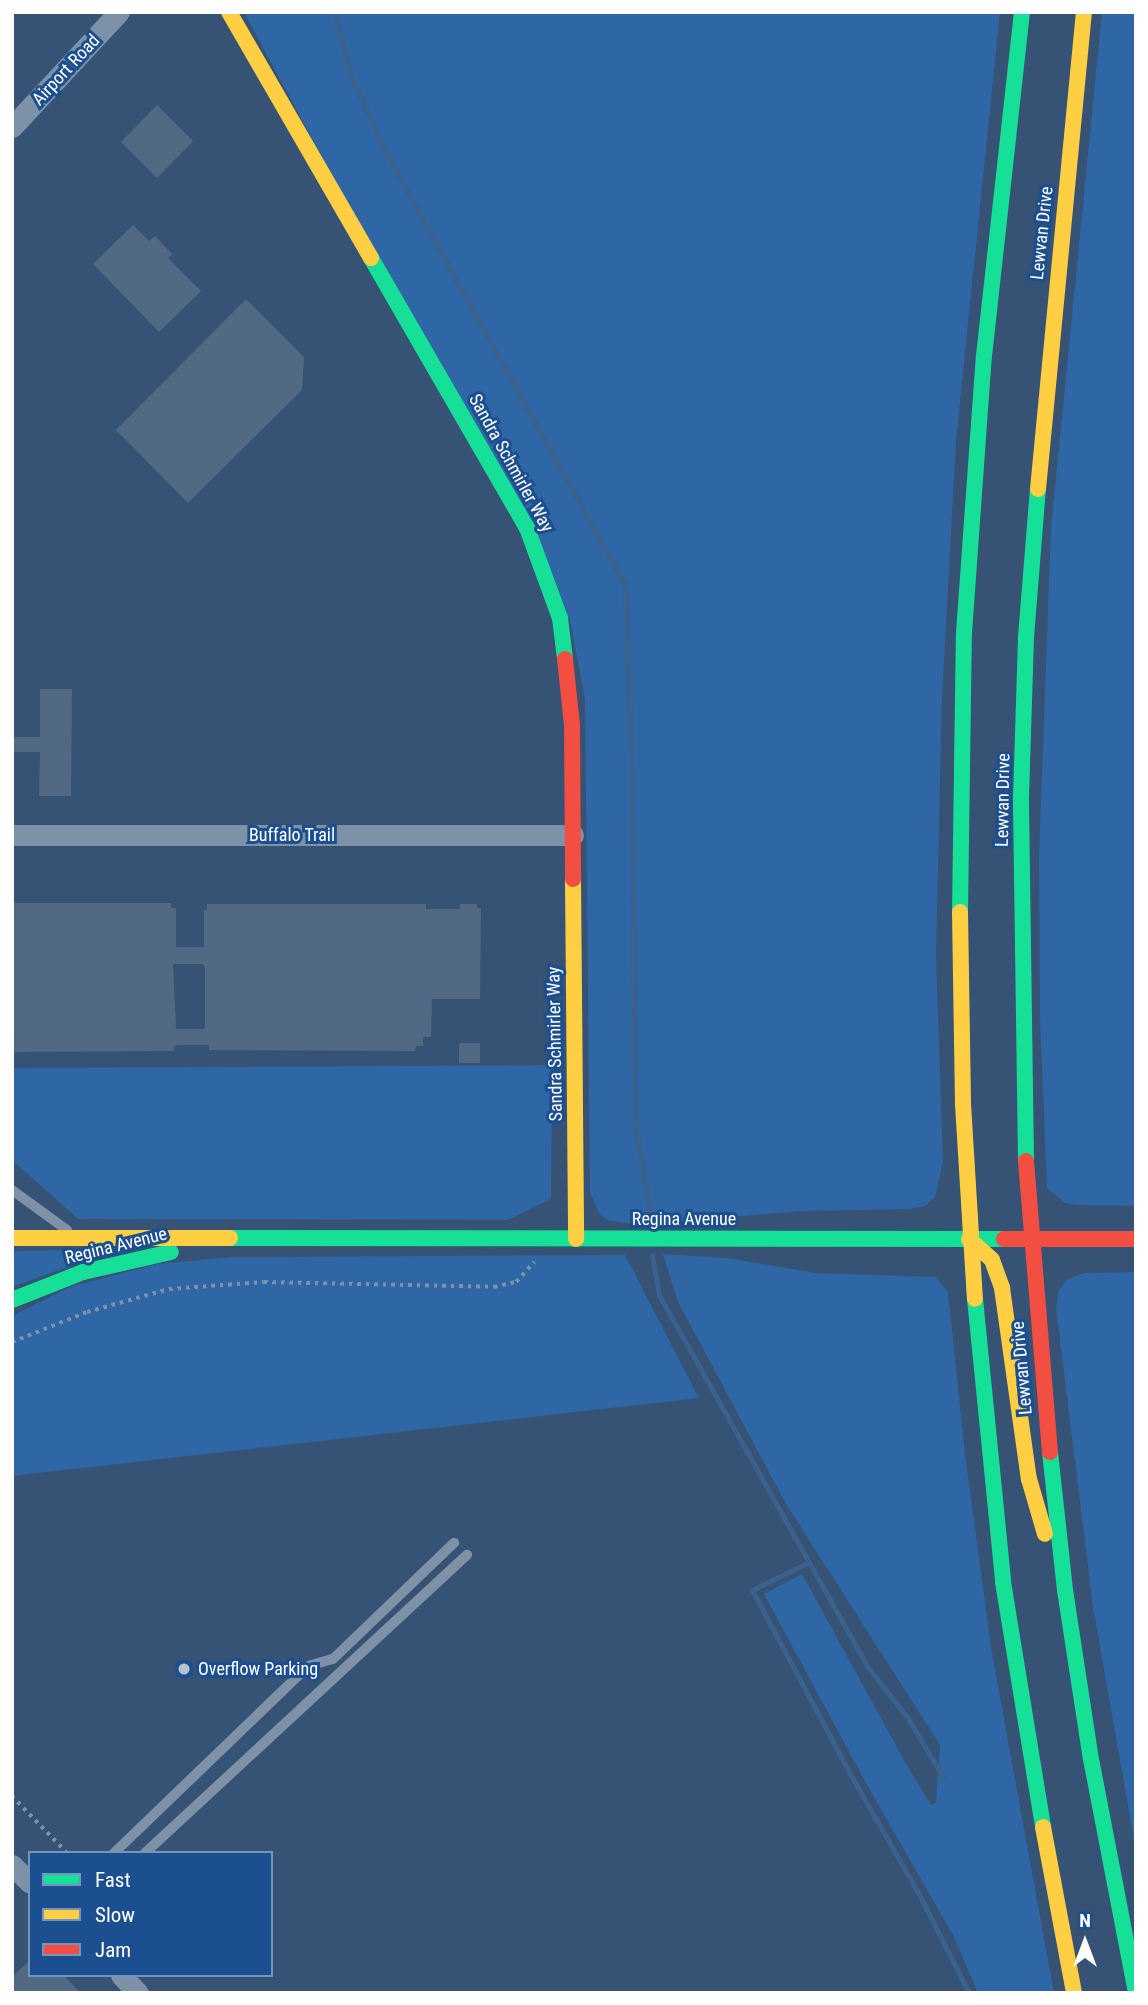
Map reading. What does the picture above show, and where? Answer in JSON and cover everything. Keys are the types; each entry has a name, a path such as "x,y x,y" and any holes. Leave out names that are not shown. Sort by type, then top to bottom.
{"main road":[{"name":"Sandra Schmirler Way","path":"229,12 527,528 560,618 568,670 572,725 576,1239"},
{"path":"1022,12 984,356 964,633 959,872 969,1239 1003,1582 1032,1766 1074,1993"},
{"name":"Lewvan Drive","path":"1084,12 1039,451 1026,637 1021,797 1021,1023 1030,1239 1065,1590 1091,1759 1136,1992"},
{"name":"Regina Avenue","path":"12,1238 1136,1239"},
{"name":"Lewvan Drive","path":"969,1239 992,1260 1002,1288 1029,1479 1065,1590"},
{"name":"Regina Avenue","path":"12,1300 83,1272 233,1240"}],"street":[{"name":"Airport Road","path":"16,116 119,12"},
{"name":"Buffalo Trail","path":"12,835 573,835"},
{"path":"12,1865 28,1881"},
{"path":"123,1977 138,1993"}],"lane":[{"path":"12,1190 78,1238"},
{"path":"116,1851 308,1667 333,1659 454,1543"},
{"path":"147,1851 467,1555"}],"path":[{"path":"12,1342 77,1315 169,1289 264,1282 506,1286 516,1282 542,1252 543,1239"},
{"path":"12,1796 65,1851"}],"shaded area":[{"path":"244,12 1000,12 956,441 942,698 936,955 943,1161 935,1197 925,1206 910,1209 803,1211 639,1225 607,1220 599,1213 590,1193 585,700 570,620"},
{"path":"1102,12 1136,12 1136,1206 1065,1203 1047,1188 1040,1018 1039,856 1051,528"},
{"path":"552,1065 551,1199 508,1220 78,1219 12,1160 12,1068"},
{"path":"108,1249 104,1254 12,1287 12,1251"},
{"path":"663,1254 728,1258 816,1273 935,1277 948,1292 965,1454 991,1647 1054,1993 978,1993 954,1937 867,1785 764,1594 802,1574 905,1762 931,1805 936,1802 940,1745 786,1504 678,1302"},
{"path":"625,1255 699,1398 12,1476 12,1316 70,1287 157,1264 232,1257"},
{"path":"1136,1272 1136,1851 1093,1607 1056,1308 1059,1290 1067,1280 1075,1276 1086,1273"}],"building":[{"path":"157,105 193,141 157,178 121,142"},
{"path":"133,225 149,241 155,236 172,254 168,258 201,291 159,332 93,264"},
{"path":"246,299 304,357 302,390 188,503 116,430"},
{"path":"40,689 72,689 71,796 39,796 40,752 12,752 12,737 40,737"},
{"path":"12,903 171,903 171,908 176,908 176,947 204,947 204,910 207,910 207,904 426,904 426,909 460,909 460,904 477,904 477,908 481,908 480,999 432,999 431,1037 423,1037 423,1046 416,1046 415,1051 209,1050 209,1045 178,1045 174,1046 174,1051 12,1052","holes":["173,964 203,964 205,1029 176,1029"]},
{"path":"459,1043 480,1043 480,1063 459,1063"},
{"path":"28,1962 28,1977 65,1977 81,1993 12,1993 12,1977"}],"waterway":[{"path":"334,12 349,71 384,149 625,585 632,775 635,1123 652,1225"},
{"path":"652,1255 659,1295 867,1666 907,1717 943,1777"},
{"path":"809,1562 752,1590 849,1772 920,1896 969,1993"}],"traffic: fast":[{"path":"960,912 964,633 984,356 1022,12"},
{"path":"371,258 527,528 560,618 565,659"},
{"path":"1026,1161 1021,797 1026,637 1038,489"},
{"path":"230,1238 1004,1239"},
{"path":"12,1300 83,1272 171,1252"},
{"path":"975,1299 1003,1582 1043,1827"},
{"path":"1050,1452 1065,1590 1091,1759 1136,1992"}],"traffic: slow":[{"path":"229,12 371,258"},
{"path":"1038,489 1084,12"},
{"path":"573,879 576,1239"},
{"path":"960,912 963,1104 975,1299"},
{"path":"12,1238 230,1238"},
{"path":"969,1239 992,1260 1002,1288 1029,1479 1045,1534"},
{"path":"1043,1827 1074,1993"}],"traffic: jam":[{"path":"565,659 572,725 573,879"},
{"path":"1026,1161 1050,1452"},
{"path":"1004,1239 1136,1239"}],"place":[{"name":"Overflow Parking","path":"184,1669"}]}
